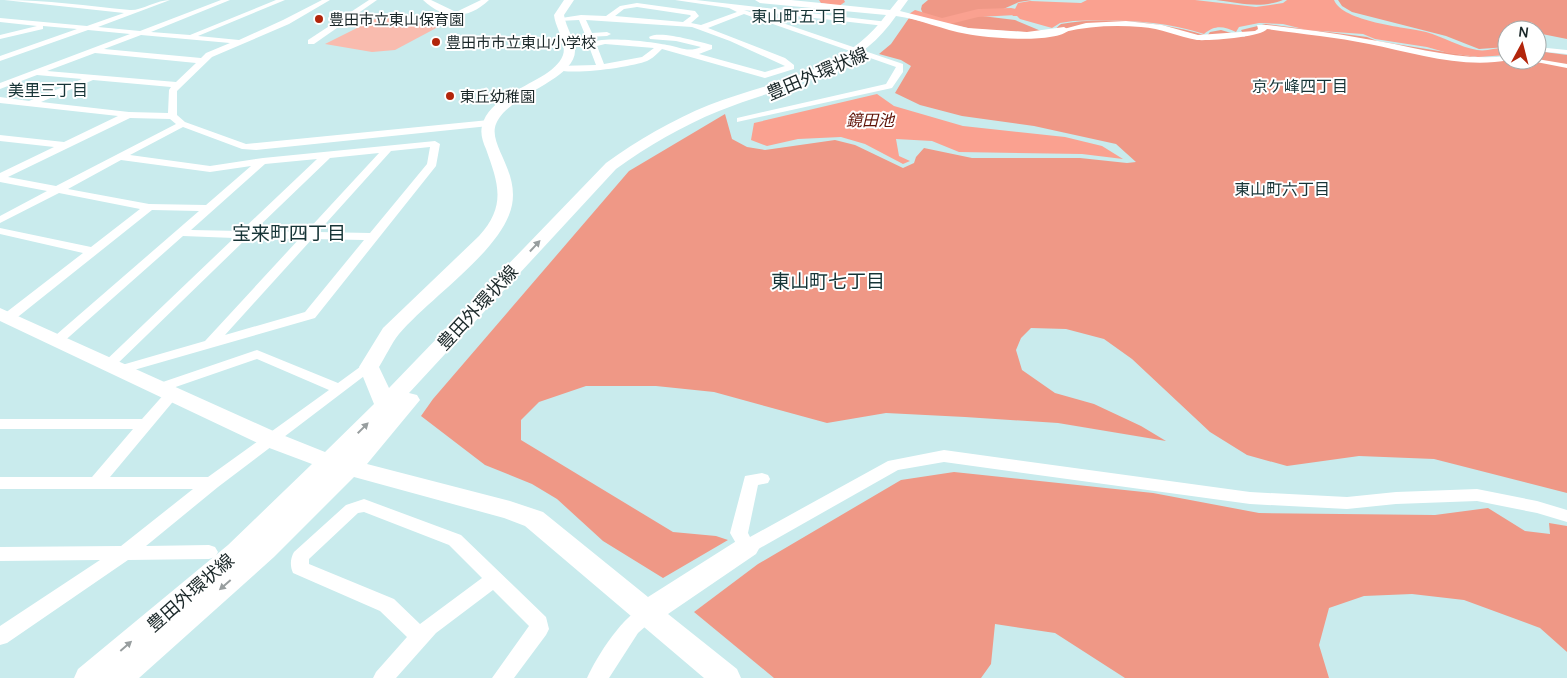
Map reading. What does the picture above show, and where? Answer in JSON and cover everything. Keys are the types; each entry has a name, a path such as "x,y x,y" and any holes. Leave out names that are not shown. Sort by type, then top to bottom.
{"street":[{"path":"7,0 133,12"},
{"path":"31,11 61,0"},
{"path":"0,59 167,0"},
{"path":"0,86 227,0"},
{"path":"190,36 282,0"},
{"path":"172,116 173,90 209,55 286,22 327,0"},
{"path":"311,42 374,0"},
{"path":"426,0 446,13 462,16 486,0"},
{"path":"0,638 123,554 212,483 369,367 390,332 485,240 498,225 506,185 488,136 489,123 503,105 558,68 569,54 559,19 562,8 568,0"},
{"path":"678,0 732,8 896,13"},
{"path":"718,6 742,0"},
{"path":"760,0 896,13 968,31 1027,35 1053,33 1096,24 1140,25 1161,27 1195,38 1203,38 1256,33 1264,30 1260,27 1267,27 1367,41 1437,56 1497,59"},
{"name":"豊田外環状線","path":"89,678 339,465 386,405 611,166 631,151 688,119 840,61 864,47 896,13 912,0"},
{"path":"0,7 19,1"},
{"path":"608,18 622,8 639,6 692,13 695,16 686,24"},
{"path":"732,8 900,66 899,72 889,86 740,120"},
{"path":"701,28 744,12"},
{"name":"豊田外環状線","path":"118,678 244,568 339,465 624,169 663,140 696,123 826,73 862,56 888,36 896,13"},
{"path":"2,20 22,14"},
{"path":"559,19 581,17 608,18 686,24 733,39 782,60 791,67 762,74 660,46 593,43 601,66"},
{"path":"581,17 589,34 616,34"},
{"path":"2,20 240,42"},
{"path":"0,37 50,25"},
{"path":"643,36 676,39 709,48"},
{"path":"692,54 733,39"},
{"path":"558,68 578,69 645,59 660,46"},
{"path":"1547,50 1567,52"},
{"path":"92,51 202,61"},
{"path":"1547,63 1567,66"},
{"path":"37,72 178,85"},
{"path":"30,103 93,78"},
{"path":"0,100 128,115 172,116 182,124 245,147 489,123"},
{"path":"0,178 128,115"},
{"path":"0,220 182,124"},
{"path":"0,138 64,145"},
{"path":"114,367 211,343 310,315 432,164 435,144 263,161 210,169 121,157"},
{"path":"211,343 390,147"},
{"path":"114,367 328,154"},
{"path":"56,341 263,161"},
{"path":"0,178 12,182 149,207 210,208"},
{"path":"0,188 12,182"},
{"path":"149,207 4,316 272,440 339,465 510,510 534,520 726,678"},
{"path":"0,231 92,251"},
{"path":"182,233 374,237"},
{"path":"96,483 144,424 165,391 257,354 340,389"},
{"path":"369,367 386,405"},
{"path":"0,424 144,424"},
{"path":"597,678 631,627 647,613 747,547 894,465 944,456 1250,498 1347,503 1396,498 1477,495 1537,507 1567,516"},
{"path":"747,547 739,533 751,480 762,479"},
{"path":"0,483 212,483"},
{"path":"420,638 379,600 300,568 300,557 352,509 364,505 455,540 539,623 539,629 502,678"},
{"path":"0,554 209,552"},
{"path":"383,678 429,627 494,579"}],"shaded area":[{"path":"928,0 1032,0 1019,2 1001,10 977,12 942,20 923,14 922,5"},
{"path":"1216,0 1283,0 1258,5"},
{"path":"1338,0 1567,0 1567,39 1547,35 1547,20 1497,20 1497,48 1479,49 1446,36 1352,12 1342,6"},
{"path":"974,15 1015,20 1041,31 1039,33 973,29 943,23"},
{"path":"381,16 440,26 395,50 372,52 325,44"},
{"path":"909,18 981,34 1000,36 1036,35 1052,31 1061,24 1115,21 1173,27 1207,36 1210,32 1221,30 1245,37 1241,30 1266,24 1367,37 1377,41 1482,58 1497,59 1497,70 1547,70 1547,52 1567,55 1567,493 1434,459 1359,456 1287,466 1247,455 1210,432 1132,359 1104,339 1066,329 1031,328 1021,338 1016,350 1022,370 1055,393 1094,404 1141,426 1166,441 1058,423 965,417 886,413 827,423 714,392 656,386 586,386 539,402 521,420 521,440 673,532 716,536 728,540 663,578 603,541 557,499 532,484 485,465 421,416 433,399 629,171 725,114 732,139 747,147 765,150 835,140 855,145 903,168 914,163 916,157 924,148 972,158 1080,158 1127,163 1136,162 1116,144 1034,126 962,116 920,105 895,93 911,66 901,60 879,54 891,44"},
{"path":"954,472 1153,493 1259,513 1435,515 1488,508 1525,531 1550,534 1549,523 1567,526 1567,652 1540,628 1464,600 1412,594 1364,596 1329,608 1319,645 1329,678 1125,678 1055,633 995,624 991,664 981,678 774,678 694,612 758,564 901,480"}],"water":[{"path":"1087,0 1195,0 1256,7 1283,3 1287,0 1334,0 1349,14 1376,22 1426,32 1464,47 1477,50 1497,48 1497,56 1478,57 1448,53 1427,47 1375,39 1363,34 1307,30 1283,24 1259,23 1239,27 1236,32 1216,28 1204,34 1155,23 1122,21 1073,21 1060,23 1052,28 1013,16 1008,9 1015,9 1018,3 1030,1 1081,3"},
{"name":"鏡田池","path":"877,94 894,106 963,126 1065,137 1102,146 1123,159 1082,154 959,152 932,141 896,139 899,156 910,161 903,164 865,144 841,137 798,139 767,146 751,140 754,123"}],"waterway":[{"path":"825,0 839,2"},
{"path":"915,14 942,22 978,13 1011,12"}],"place":[{"name":"豊田市立東山保育園","path":"319,19"},
{"name":"豊田市市立東山小学校","path":"436,42"},
{"name":"東丘幼稚園","path":"450,96"}],"district":[{"name":"東山町五丁目","path":"799,16"},
{"name":"京ケ峰四丁目","path":"1300,86"},
{"name":"美里三丁目","path":"48,90"},
{"name":"東山町六丁目","path":"1282,189"},
{"name":"宝来町四丁目","path":"289,233"},
{"name":"東山町七丁目","path":"828,281"}]}
